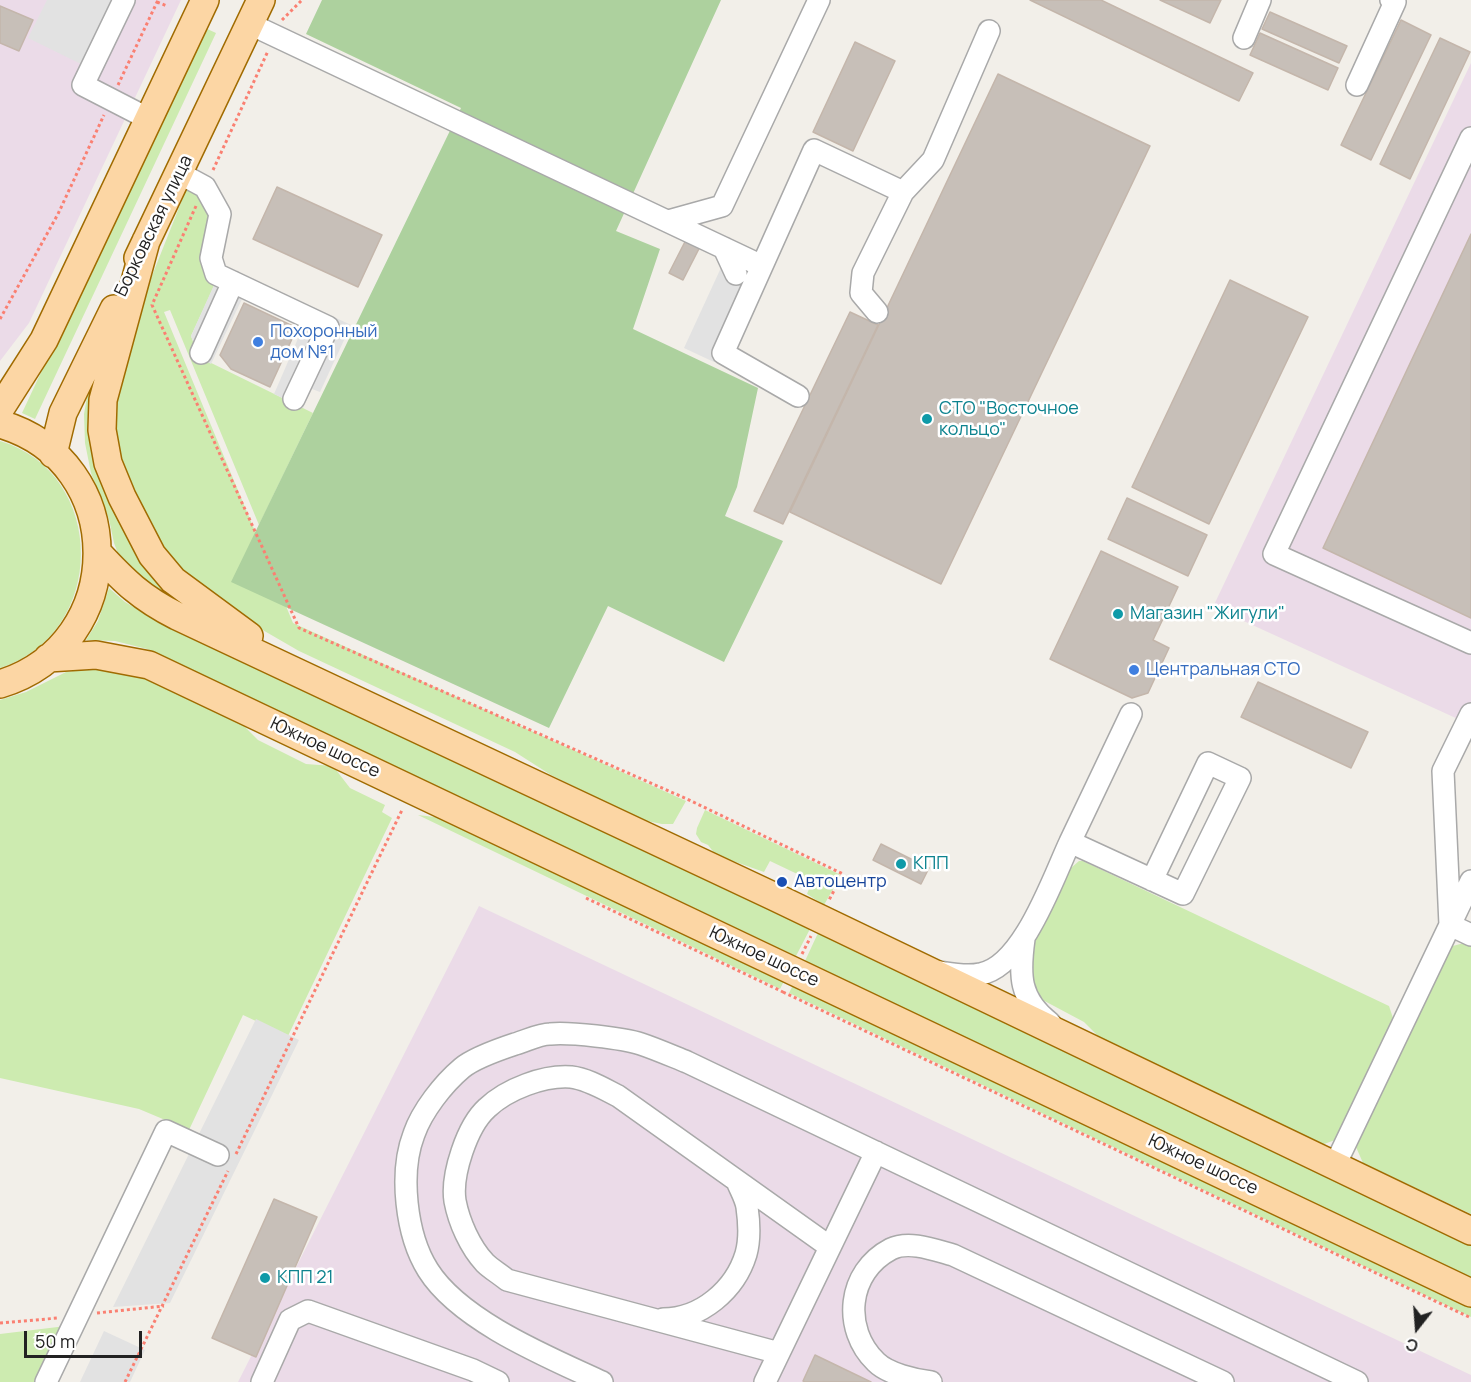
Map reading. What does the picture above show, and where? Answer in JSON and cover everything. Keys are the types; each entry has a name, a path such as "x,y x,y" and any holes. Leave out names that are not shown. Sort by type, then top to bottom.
{"main road":[{"path":"0,409 44,340 205,0"},
{"name":"Борковская улица","path":"53,454 63,413 256,12"},
{"path":"146,241 103,400 102,430 108,463 122,497 152,555 173,580 283,660 352,698"},
{"path":"0,424 24,434 53,454 70,471 83,491 94,526 98,553 97,573 91,598 84,614 64,644 30,671 0,684"},
{"path":"98,553 128,585 152,603 1471,1231"},
{"name":"Южное шоссе","path":"48,658 96,655 149,665 1471,1293"}],"street":[{"path":"124,0 82,85 149,119"},
{"path":"668,221 722,206 819,0"},
{"path":"1244,38 1260,0"},
{"path":"1357,85 1395,2 1391,0"},
{"path":"256,12 668,221 762,266"},
{"path":"877,312 861,293 863,273 903,192 933,160 989,31"},
{"path":"1471,138 1274,554 1471,644"},
{"path":"798,396 723,353 814,150 903,192"},
{"path":"179,173 205,187 220,214 211,258 216,274 328,327 294,399"},
{"path":"724,248 736,274"},
{"path":"201,353 234,282"},
{"path":"925,970 954,975 981,974 1002,964 1024,939 1131,714"},
{"path":"1450,925 1443,771 1471,714"},
{"path":"1070,842 1152,880 1183,894 1240,778 1208,763 1152,880"},
{"path":"1335,1165 1471,881"},
{"path":"1450,925 1471,935"},
{"path":"1024,939 1020,966 1023,986 1030,1005 1072,1040"},
{"path":"602,1382 492,1327 456,1302 428,1271 414,1242 407,1206 406,1173 414,1134 435,1096 463,1067 504,1048 549,1034 591,1036 639,1043 687,1062 1357,1382"},
{"path":"779,1353 507,1280 485,1262 461,1222 455,1200 455,1176 475,1125 486,1108 525,1085 572,1077 596,1085 618,1096 830,1247"},
{"path":"46,1382 166,1131 218,1155"},
{"path":"765,1382 876,1152"},
{"path":"654,1319 679,1319 698,1311 727,1289 736,1274 746,1254 748,1229 747,1205 736,1180"},
{"path":"931,1382 909,1379 877,1363 856,1332 853,1309 858,1284 872,1264 892,1249 918,1246 954,1256 1223,1382"},
{"path":"262,1382 290,1320 308,1311 469,1376 498,1382"}],"path":[{"path":"157,2 167,6"},
{"path":"0,319 58,214"},
{"path":"783,992 1471,1318"}],"shaded area":[{"path":"0,0 181,0 29,323 0,361"},
{"path":"47,0 120,0 87,67 28,38"},
{"path":"1471,63 1471,725 1213,607"},
{"path":"725,259 755,273 714,362 684,348"},
{"path":"223,265 351,325 320,392 312,389 303,408 274,394 303,327 242,299 211,364 199,357 191,336"},
{"path":"479,906 1471,1375 1471,1382 238,1382"},
{"path":"256,1019 299,1040 170,1303 113,1307"},
{"path":"104,1331 145,1350 130,1382 80,1382"}],"green space":[{"path":"322,0 721,0 616,231 660,249 633,329 758,388 737,487 725,516 783,541 724,662 608,606 549,728 231,582 461,108 306,34"},
{"path":"203,27 216,33 35,419 22,413"},
{"path":"188,188 192,188 210,208 214,286 191,336 199,357 313,413 259,525 170,310 164,312 293,623 686,801 673,824 642,820 551,775 515,752 299,651 235,614 168,567 123,473 110,420 142,301"},
{"path":"99,372 93,416 192,609 146,586 120,559 109,519 91,473 85,443 84,414 87,397"},
{"path":"0,441 35,459 61,485 76,518 81,554 76,590 61,623 35,650 0,668"},
{"path":"109,588 125,602 154,619 810,929 796,956 147,649 115,641 86,640 98,621"},
{"path":"111,666 132,669 237,719 258,740 306,764 333,766 350,788 385,805 382,812 392,818 288,1036 243,1015 189,1130 139,1109 0,1078 0,700 26,692 66,672"},
{"path":"705,810 841,875 824,905 807,894 812,881 770,861 764,872 716,855 708,845 701,842 696,834"},
{"path":"418,815 443,818 785,979 780,989"},
{"path":"1079,861 1389,1006 1394,1021 1338,1139 1324,1144 1317,1143 1103,1041 1084,1022 1037,997 1026,960 1071,868"},
{"path":"818,933 1471,1245 1471,1279 805,961"},
{"path":"1464,943 1471,945 1471,1214 1363,1163 1356,1147 1357,1136 1449,947"},
{"path":"794,983 1471,1305 1471,1317 789,993"},
{"path":"66,1326 39,1382 0,1382 0,1334"}],"building":[{"path":"1030,0 1101,0 1253,73 1239,101"},
{"path":"1160,0 1221,0 1210,23"},
{"path":"0,6 33,20 19,51 0,43"},
{"path":"1270,12 1347,46 1339,63 1262,29"},
{"path":"1401,20 1431,35 1371,160 1341,145"},
{"path":"1260,33 1338,68 1328,90 1250,55"},
{"path":"1440,38 1470,52 1410,179 1380,164"},
{"path":"855,42 895,61 853,151 813,132"},
{"name":"СТО \"Восточное кольцо\"","path":"998,74 1150,146 941,584 790,512"},
{"path":"277,187 382,235 358,287 253,239"},
{"path":"692,228 706,235 683,280 669,273"},
{"path":"1471,234 1471,618 1323,548"},
{"path":"1230,280 1308,317 1209,524 1132,487"},
{"name":"Похоронный дом №1","path":"244,303 297,328 270,387 231,369 220,355"},
{"path":"850,312 878,325 783,524 754,511"},
{"path":"1127,498 1207,535 1188,576 1108,539"},
{"name":"Магазин \"Жигули\"","path":"1101,551 1178,587 1153,640 1169,648 1148,693 1132,698 1050,659"},
{"path":"1258,682 1368,732 1351,768 1241,717"},
{"name":"КПП","path":"881,844 929,868 921,884 873,860"},
{"name":"КПП 21","path":"274,1199 317,1217 256,1357 212,1338"},
{"path":"815,1355 871,1382 805,1382 803,1381"}],"place":[{"name":"Похоронный дом №1","path":"258,342"},
{"name":"СТО \"Восточное кольцо\"","path":"927,419"},
{"name":"Магазин \"Жигули\"","path":"1118,614"},
{"name":"Центральная СТО","path":"1134,670"},
{"name":"КПП","path":"901,864"},
{"name":"Автоцентр","path":"782,882"},
{"name":"КПП 21","path":"265,1278"}]}
